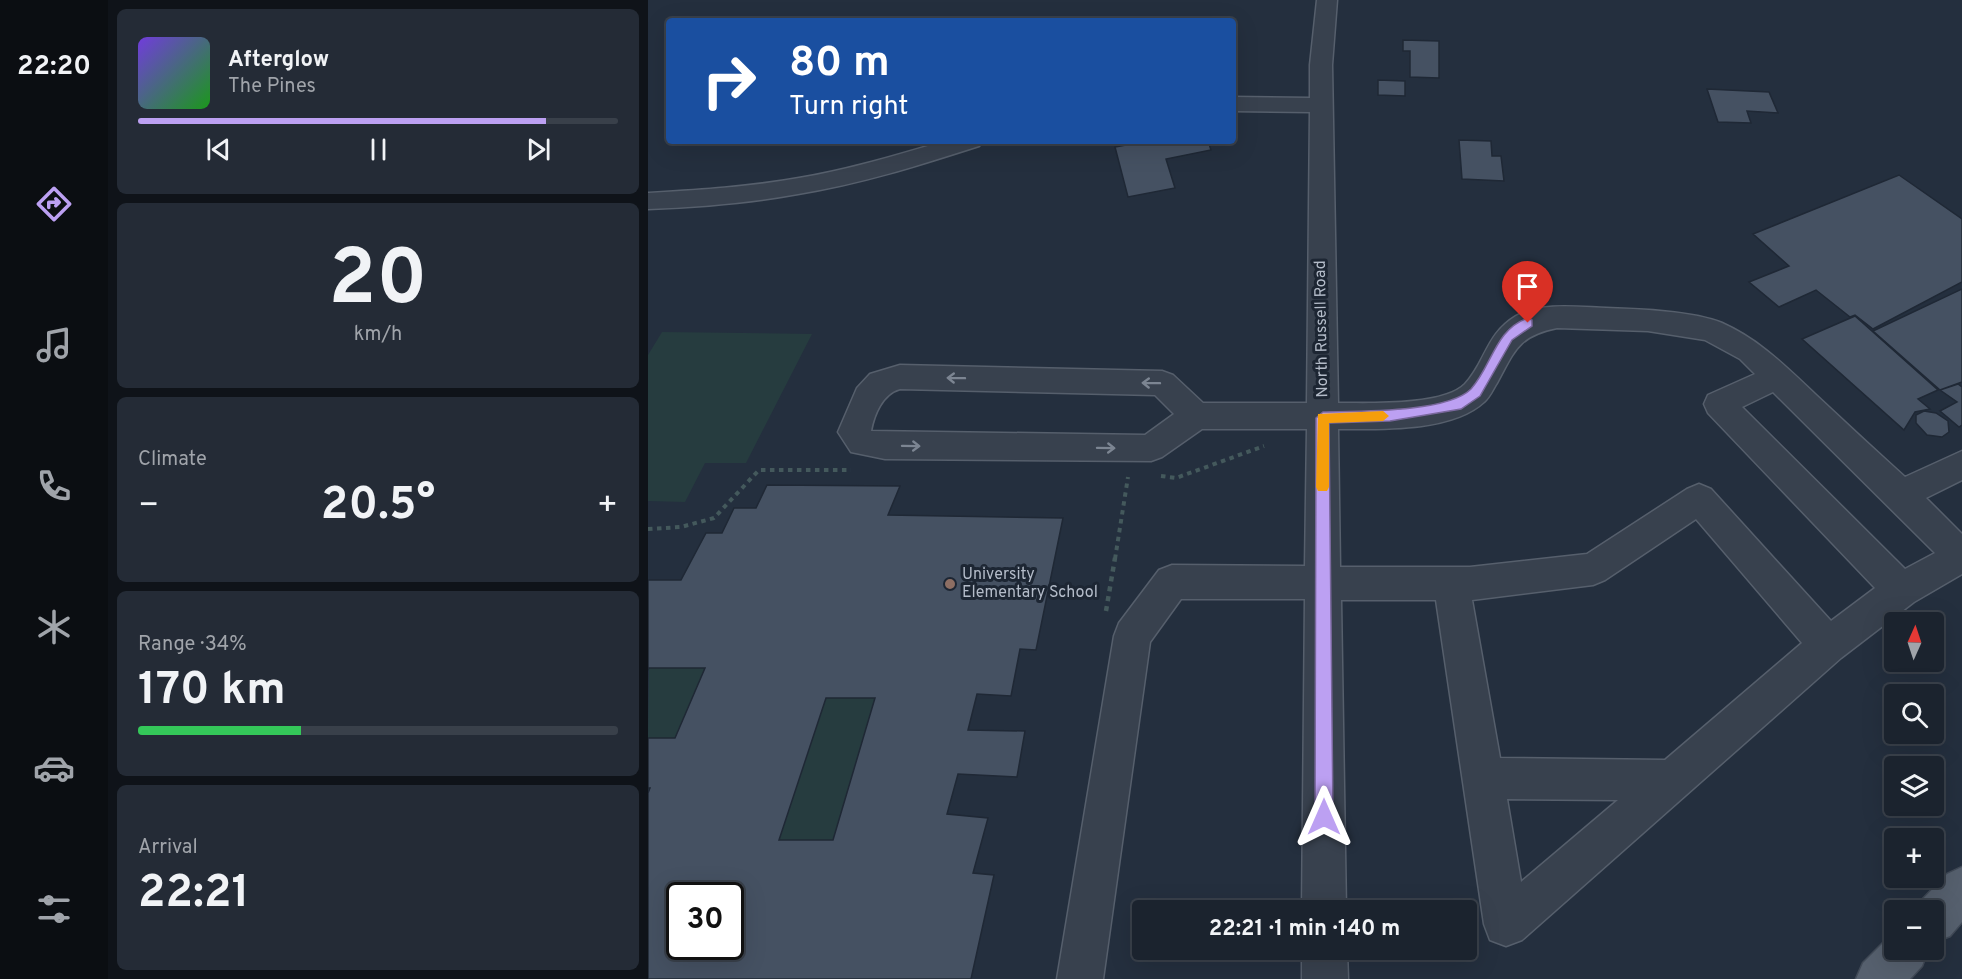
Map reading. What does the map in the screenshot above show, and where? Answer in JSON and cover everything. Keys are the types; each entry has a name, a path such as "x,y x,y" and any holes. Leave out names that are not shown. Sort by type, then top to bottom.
{"main road":[{"path":"1944,909 1962,889"},
{"path":"1879,979 1897,960"}],"street":[{"name":"North Russell Road","path":"1324,900 1321,65 1327,0"},
{"path":"1236,104 1321,105"},
{"path":"648,201 734,196 822,182 960,144"},
{"path":"1196,416 1161,384 900,377 881,382 867,397 854,432 862,443 885,446 1151,448 1196,416 1323,418 1390,416 1456,405 1476,392 1504,344 1514,331 1528,323 1557,317 1648,320 1711,330 1750,351 1962,556 1901,590 1828,645 1506,924 1452,585"},
{"path":"1777,377 1719,404 1901,590"},
{"path":"1901,495 1962,465"},
{"path":"1080,979 1132,636 1172,582 1452,585 1593,569 1699,499 1828,645"},
{"path":"1483,778 1672,780"},
{"path":"1325,960 1325,979"}],"green space":[{"path":"662,332 812,334 746,463 705,463 685,502 648,501 648,355"},
{"path":"649,668 705,668 675,738 648,738"},
{"path":"826,698 875,698 833,840 779,840"}],"building":[{"path":"1403,40 1439,41 1439,78 1410,77 1410,51 1403,51"},
{"path":"1378,80 1405,81 1405,96 1378,95"},
{"path":"1707,89 1769,92 1778,113 1747,111 1751,123 1718,122"},
{"path":"1459,140 1491,141 1492,156 1501,156 1504,181 1462,179"},
{"path":"1132,144 1209,144 1211,150 1166,159 1175,188 1128,197 1115,147"},
{"path":"1899,175 1962,219 1962,282 1873,329 1855,315 1850,317 1816,290 1779,307 1749,282 1789,266 1753,234"},
{"path":"1962,289 1962,382 1940,390 1873,331"},
{"path":"1855,316 1938,390 1918,399 1930,409 1915,412 1904,430 1802,339"},
{"path":"1958,384 1962,387 1962,425 1959,427 1940,411 1957,402 1940,390"},
{"path":"1924,411 1936,413 1948,421 1949,432 1942,437 1927,435 1916,423 1916,415"},
{"path":"767,485 900,486 888,515 1063,518 1036,650 1020,649 1011,696 977,694 968,730 1025,731 1017,777 958,774 947,814 988,818 973,873 994,875 971,979 648,979 648,793 650,788 648,788 648,738 675,738 705,668 649,668 648,670 648,580 681,580 706,533 722,533 734,508 756,508","holes":["826,698 875,698 833,840 779,840"]}],"slow traffic":[{"path":"1323,487 1323,418 1383,416"}],"place":[{"name":"University Elementary School","path":"950,584"}],"route":[{"path":"1324,817 1323,418 1390,416 1456,405 1476,392 1508,337 1528,323"}]}
